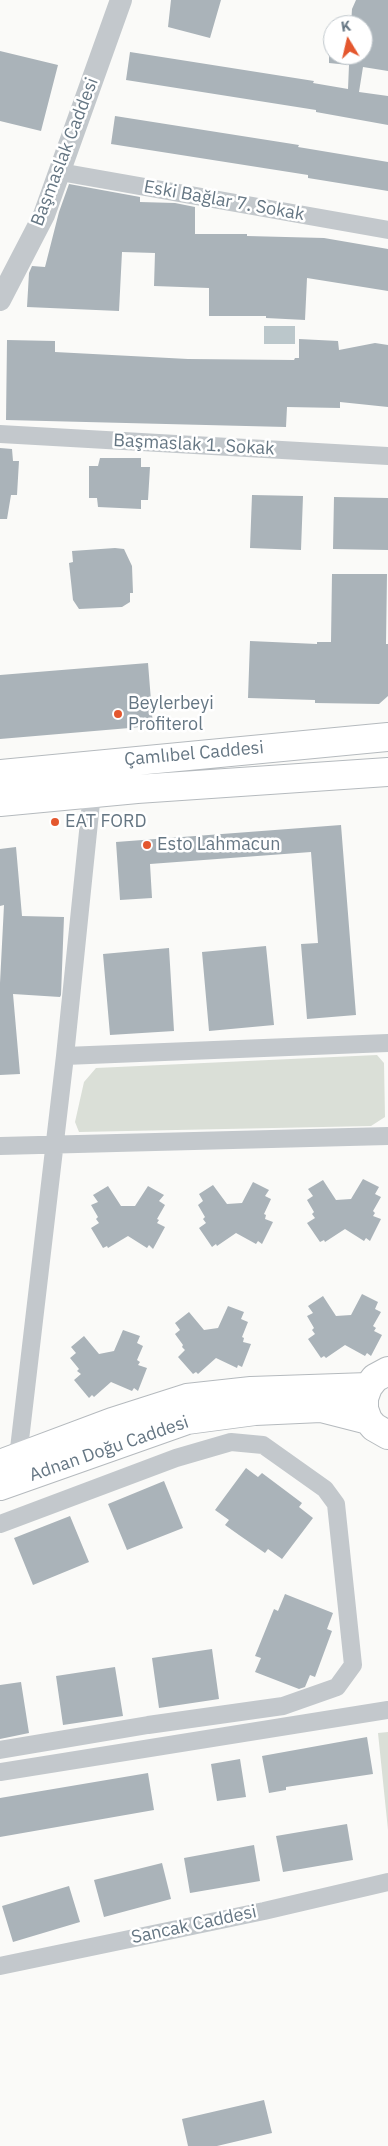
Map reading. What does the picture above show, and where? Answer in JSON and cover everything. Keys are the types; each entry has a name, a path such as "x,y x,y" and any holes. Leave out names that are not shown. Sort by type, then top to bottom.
{"main road":[{"name":"Çamlıbel Caddesi","path":"0,774 135,759 388,737"},
{"path":"0,802 92,793 388,772"},
{"path":"381,1435 364,1409 364,1398 382,1374"},
{"name":"Adnan Doğu Caddesi","path":"9,1460 112,1422 187,1398 382,1374"},
{"name":"Adnan Doğu Caddesi","path":"0,1486 187,1420 255,1411 321,1408 381,1435"}],"street":[{"name":"Başmaslak Caddesi","path":"0,300 44,215 121,0"},
{"name":"Eski Bağlar 7. Sokak","path":"60,172 388,230"},
{"name":"Başmaslak 1. Sokak","path":"0,434 388,456"},
{"path":"9,1460 65,1056 92,793"},
{"path":"65,1056 388,1043"},
{"path":"0,1146 388,1136"},
{"path":"0,1524 176,1458 231,1442 263,1445 325,1489 336,1504 353,1665 337,1687 283,1706 148,1725 0,1750"},
{"path":"0,1772 388,1710"},
{"name":"Sancak Caddesi","path":"0,1966 264,1911 388,1882"}],"shaded area":[{"path":"264,326 295,326 295,344 264,344"},
{"path":"377,1055 384,1063 385,1117 371,1126 79,1132 75,1122 84,1082 96,1068"},
{"path":"388,1732 388,1830 378,1733"}],"building":[{"path":"171,0 221,0 210,38 168,27"},
{"path":"356,0 388,0 388,71 363,67 359,92 388,96 388,125 316,112 316,110 126,80 130,52 314,81 313,83 348,89 349,65 373,65 373,15 352,15"},
{"path":"0,51 58,65 41,131 0,121"},
{"path":"115,116 299,145 298,147 388,162 388,191 308,178 308,175 111,144"},
{"path":"69,184 140,197 140,202 175,203 195,207 195,234 247,234 247,236 324,238 388,249 388,291 307,278 305,320 266,318 266,316 209,316 209,288 154,286 155,253 122,252 119,311 27,307 29,273 32,266 45,267 59,212"},
{"path":"299,339 338,341 339,350 375,343 388,345 388,407 340,402 340,408 287,407 286,427 6,420 7,340 55,341 55,352 188,359 294,360 299,358"},
{"path":"0,448 12,449 13,461 19,461 17,495 11,495 7,519 0,519"},
{"path":"100,458 141,458 141,467 150,467 148,500 141,500 141,509 98,507 97,498 89,498 89,466 98,466"},
{"path":"252,495 303,496 301,550 250,548"},
{"path":"334,497 388,498 388,550 333,549"},
{"path":"124,549 132,566 133,593 130,593 130,602 122,607 79,609 73,600 69,563 73,562 72,551"},
{"path":"332,574 387,574 386,644 388,644 388,696 379,704 315,703 315,700 248,698 250,641 317,644 317,642 331,642"},
{"path":"148,663 153,726 0,739 0,675"},
{"path":"341,825 356,1015 307,1019 301,944 318,943 311,852 150,864 152,898 120,900 116,842"},
{"path":"16,847 22,916 64,917 61,995 60,997 13,994 20,1074 0,1075 0,983 4,905 0,906 0,849"},
{"path":"266,946 274,1025 209,1031 202,952"},
{"path":"169,948 174,1031 110,1035 103,954"},
{"path":"363,1179 379,1187 375,1194 381,1197 373,1211 375,1213 373,1216 381,1219 370,1241 366,1238 364,1241 345,1229 325,1242 324,1240 320,1242 307,1223 315,1218 312,1214 314,1212 307,1200 313,1196 308,1189 323,1180 336,1200 351,1199"},
{"path":"253,1182 269,1190 265,1196 271,1199 264,1214 266,1215 265,1219 273,1222 262,1244 258,1241 256,1244 236,1233 217,1246 216,1244 212,1247 199,1228 206,1223 203,1219 205,1217 198,1205 203,1201 199,1194 213,1185 227,1204 242,1203"},
{"path":"108,1186 121,1206 135,1206 148,1186 164,1195 159,1201 165,1205 157,1219 159,1220 157,1223 165,1227 153,1249 149,1245 147,1248 128,1236 108,1248 107,1246 103,1248 91,1228 99,1223 96,1219 98,1217 91,1205 98,1202 93,1195"},
{"path":"362,1294 378,1302 375,1309 381,1312 373,1326 376,1328 374,1331 382,1335 371,1356 367,1353 365,1356 345,1345 326,1358 324,1356 321,1358 308,1339 315,1334 312,1330 314,1328 307,1316 313,1313 308,1306 323,1296 336,1316 351,1315"},
{"path":"228,1306 244,1312 241,1319 248,1322 242,1337 244,1338 243,1342 251,1344 242,1367 238,1365 237,1368 216,1358 198,1374 196,1372 193,1374 178,1357 185,1350 175,1334 180,1330 175,1323 189,1312 204,1330 218,1328"},
{"path":"123,1330 140,1336 137,1343 143,1346 137,1360 140,1362 138,1365 147,1368 138,1391 134,1388 132,1391 111,1382 94,1397 92,1395 89,1398 74,1380 81,1374 77,1371 79,1369 70,1358 76,1353 71,1347 84,1336 99,1354 114,1351"},
{"path":"246,1468 258,1477 262,1473 302,1503 299,1507 313,1518 282,1559 268,1549 265,1553 225,1525 229,1520 215,1510"},
{"path":"164,1481 183,1528 127,1550 108,1504"},
{"path":"70,1516 89,1562 33,1585 14,1538"},
{"path":"285,1594 333,1613 327,1629 332,1631 315,1677 310,1675 305,1687 299,1689 255,1672 261,1658 255,1656 274,1609 278,1611"},
{"path":"212,1649 219,1699 159,1708 152,1658"},
{"path":"115,1667 123,1716 63,1725 56,1676"},
{"path":"21,1682 29,1733 0,1739 0,1685"},
{"path":"367,1737 373,1774 286,1787 286,1790 269,1793 262,1756"},
{"path":"240,1759 246,1797 217,1801 211,1764"},
{"path":"148,1773 154,1810 0,1837 0,1798"},
{"path":"347,1824 353,1860 283,1872 276,1836"},
{"path":"254,1845 260,1881 190,1893 184,1858"},
{"path":"162,1863 171,1899 104,1917 94,1880"},
{"path":"69,1886 80,1922 13,1942 2,1906"},
{"path":"264,2100 272,2133 217,2146 188,2146 182,2119"}],"place":[{"name":"Beylerbeyi Profiterol","path":"118,714"},
{"name":"EAT FORD","path":"55,822"},
{"name":"Esto Lahmacun","path":"147,845"}]}
